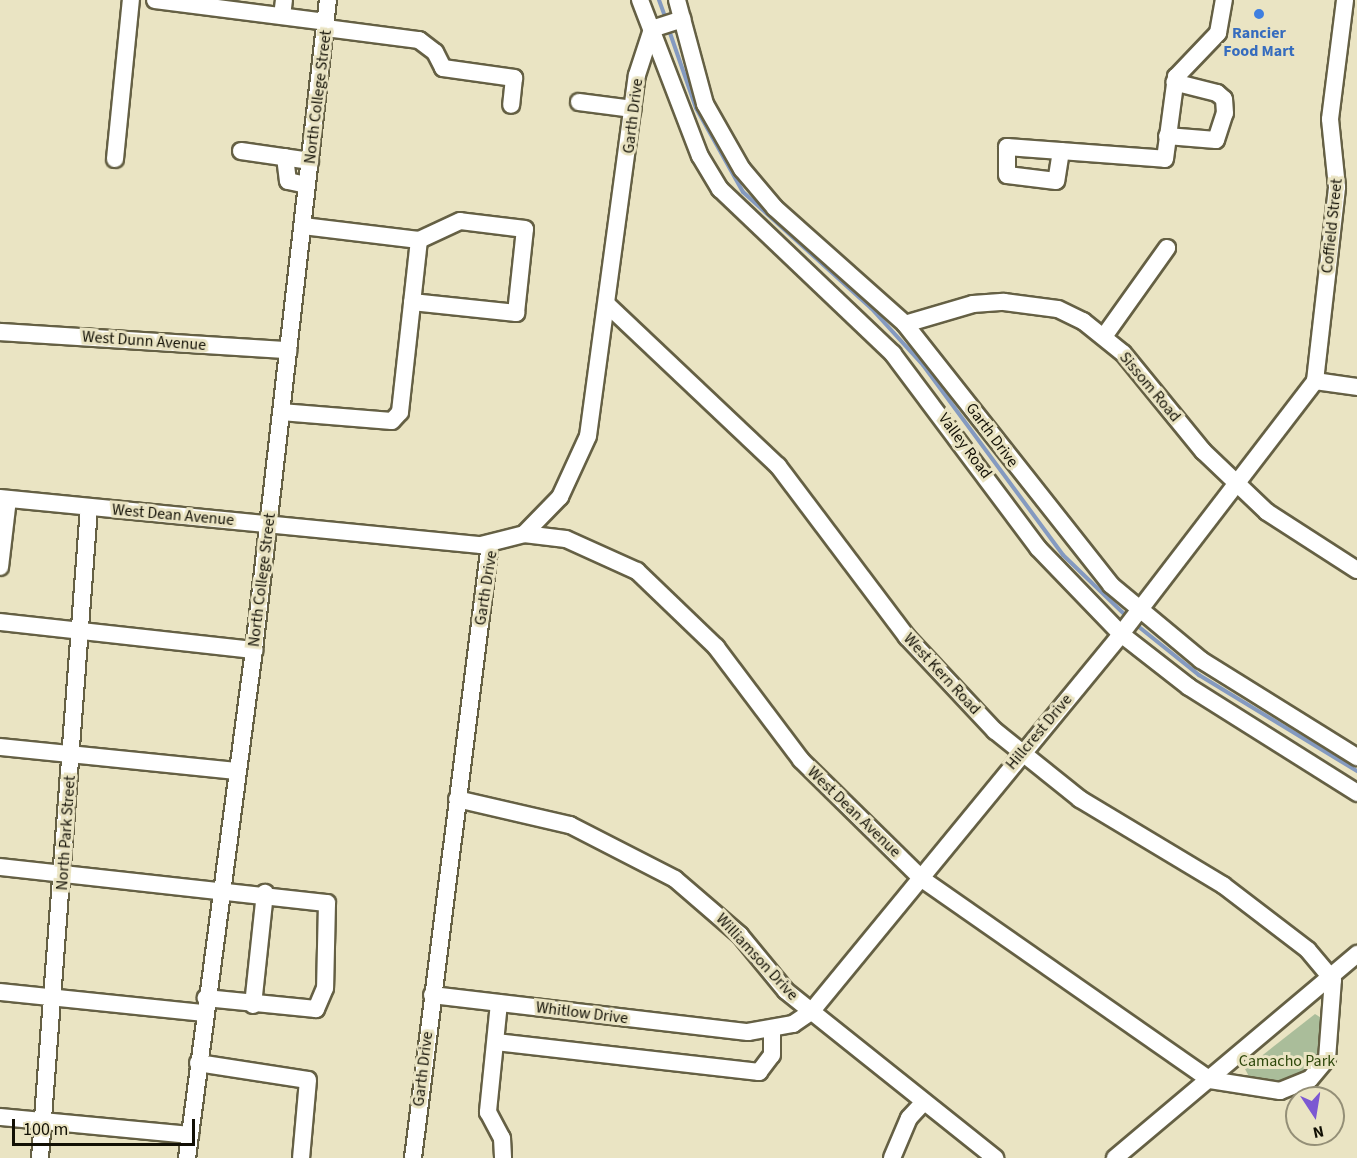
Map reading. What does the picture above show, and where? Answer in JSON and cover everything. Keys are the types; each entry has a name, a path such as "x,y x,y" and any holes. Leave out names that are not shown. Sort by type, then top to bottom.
{"street":[{"path":"116,159 131,0"},
{"path":"156,0 283,8 326,25 419,40 435,52 443,68 514,78 511,105"},
{"name":"North College Street","path":"187,1158 205,1005 223,888 236,771 254,650 328,0"},
{"path":"640,0 651,29 682,19"},
{"name":"Garth Drive","path":"677,0 705,105 742,169 775,208 905,324 1059,526 1140,610 1201,660 1357,757"},
{"path":"1061,151 1165,159 1174,82 1218,33 1224,0"},
{"name":"Coffield Street","path":"1315,381 1337,187 1330,119 1345,0"},
{"name":"Garth Drive","path":"413,1158 490,544 525,534 560,497 576,470 596,395 633,109 651,29"},
{"name":"Valley Road","path":"651,29 699,156 720,189 893,354 1038,548 1121,634 1189,687 1357,793"},
{"path":"1167,136 1216,140 1225,113 1224,99 1217,93 1174,82"},
{"path":"579,102 633,109"},
{"path":"241,151 310,161"},
{"path":"285,157 288,181 307,185"},
{"path":"303,226 419,240 460,221 525,230 516,313 412,302"},
{"path":"281,412 392,421 400,412 419,240"},
{"path":"1105,335 1167,248"},
{"name":"Sissom Road","path":"905,324 973,304 1035,303 1059,309 1105,335 1238,484 1300,537 1357,570"},
{"name":"West Kern Road","path":"608,305 778,466 907,637 1020,754 1080,800 1293,934 1333,980"},
{"name":"West Dunn Avenue","path":"0,332 288,350"},
{"path":"1315,381 1357,387"},
{"name":"Hillcrest Drive","path":"731,1030 772,1029 811,1012 922,879 1020,754 1121,634 1315,381"},
{"path":"0,567 4,499"},
{"name":"West Dean Avenue","path":"4,499 490,544"},
{"name":"North Park Street","path":"40,1158 54,997 89,508"},
{"name":"West Dean Avenue","path":"525,534 548,533 610,556 682,609 801,760 922,879 1210,1080"},
{"path":"0,622 254,650"},
{"path":"0,747 236,771"},
{"name":"Williamson Drive","path":"457,800 570,825 642,859 722,916 811,1012 995,1158"},
{"path":"0,867 265,892 327,903 325,988 322,1002 306,1012 253,1005 205,1005 0,992"},
{"path":"253,1005 265,892"},
{"path":"1115,1158 1333,980 1357,954"},
{"path":"1210,1080 1280,1091 1310,1079 1327,1059 1332,1040 1333,980"},
{"name":"Whitlow Drive","path":"432,996 731,1030"},
{"path":"499,1003 488,1112 502,1138 503,1158"},
{"path":"496,1042 759,1072 772,1055 772,1029"},
{"path":"198,1063 309,1080 301,1158"},
{"path":"892,1158 909,1118 924,1102"},
{"path":"0,1117 190,1135"}],"green space":[{"name":"Camacho Park","path":"1315,1014 1323,1019 1322,1050 1304,1074 1284,1083 1252,1082 1245,1069"}],"waterway":[{"path":"659,0 664,14"},
{"path":"670,33 696,108 743,192 871,308 923,365 1063,555 1124,614"},
{"path":"1139,627 1199,675 1357,771"}],"place":[{"name":"Rancier Food Mart","path":"1259,14"}]}
